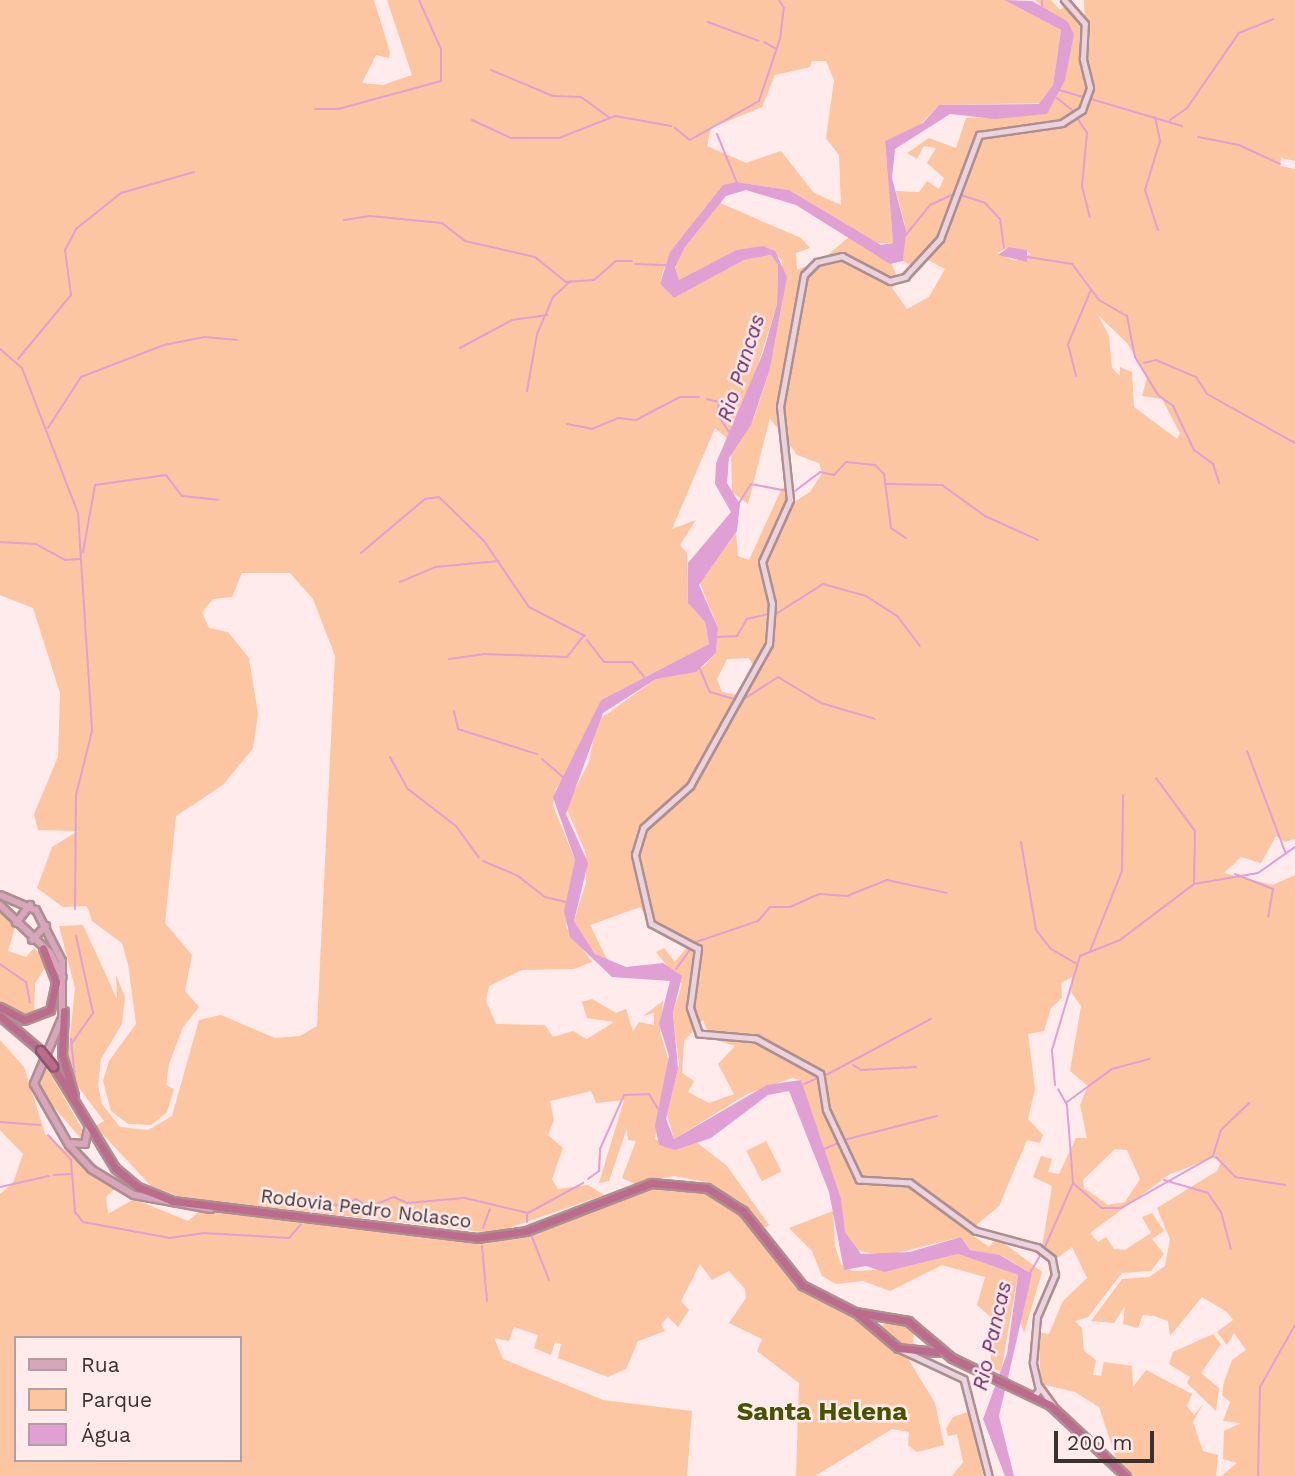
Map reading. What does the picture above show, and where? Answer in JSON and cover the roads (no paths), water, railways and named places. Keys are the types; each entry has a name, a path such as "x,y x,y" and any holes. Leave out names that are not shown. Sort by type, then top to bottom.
{"highway":[{"path":"0,1007 30,1020 50,1010 56,982 43,948"},
{"path":"64,1011 62,1055 79,1109"},
{"name":"Rodovia Pedro Nolasco","path":"0,1016 40,1050 53,1066 88,1129 115,1168 138,1187 172,1201 498,1237 644,1185 685,1182 736,1204 802,1285 855,1312 887,1317 919,1331 952,1358"},
{"path":"855,1312 898,1348"},
{"path":"881,1335 887,1317"},
{"path":"917,1347 919,1331"},
{"name":"Rodovia Pedro Nolasco","path":"898,1348 917,1347 952,1358 1034,1396 1059,1412 1126,1476"}],"main road":[{"path":"0,895 30,905 46,925 64,974 64,1011 34,1084 67,1143 91,1169 134,1195 175,1206 227,1209"},
{"path":"0,905 32,940 43,948 64,974"},
{"path":"16,923 20,911 30,905"},
{"path":"32,940 46,925"},
{"path":"67,1143 85,1144 88,1129"}],"street":[{"path":"1034,1396 1038,1383 1034,1336 1055,1275 1052,1259 1038,1248 975,1231 910,1183 859,1180 826,1110 821,1074 757,1039 699,1034 690,1008 698,949 651,924 635,855 643,828 690,786 769,644 772,604 762,562 790,500 780,407 804,275 817,262 842,256 890,281 905,277 940,239 979,135 1062,123 1082,110 1090,88 1083,59 1085,24 1064,0"},
{"path":"917,1347 925,1362"},
{"path":"898,1348 964,1379 989,1476"},
{"path":"1038,1383 1059,1412"}],"water":[{"path":"1004,0 1032,1 1067,21 1074,34 1065,80 1047,114 995,119 950,114 895,149 892,178 906,231 903,261 890,264 796,205 746,190 726,196 685,247 675,267 679,280 736,250 763,246 775,251 787,277 770,369 751,425 729,458 727,483 740,504 737,531 699,585 718,628 716,653 696,672 656,679 603,713 566,814 588,863 574,921 595,954 626,967 663,963 682,976 673,1013 678,1069 666,1119 674,1139 767,1085 801,1080 841,1199 845,1232 861,1254 910,1252 961,1237 970,1250 1000,1255 1032,1274 999,1416 1014,1476 1005,1476 983,1419 1007,1354 1018,1275 958,1254 884,1272 866,1266 844,1270 829,1192 789,1091 768,1095 711,1138 675,1150 659,1145 655,1126 669,1056 659,1024 670,981 612,977 570,937 564,911 575,860 553,797 601,700 709,644 705,622 688,603 688,563 731,512 715,484 716,463 763,353 777,304 778,265 771,255 744,260 674,298 660,284 670,252 723,185 736,182 789,190 881,245 893,243 885,141 923,123 939,105 1039,104 1053,85 1061,30"},
{"path":"1009,247 1027,250 1027,262 998,255"}],"waterway":[{"path":"315,109 338,109 441,81 441,49 419,0"},
{"path":"675,128 690,140 759,101 780,39 784,8 779,0"},
{"path":"1042,0 1042,9"},
{"path":"1170,120 1187,108 1239,33 1273,19"},
{"path":"708,22 759,41"},
{"path":"764,42 775,48"},
{"path":"491,70 553,96 581,97 609,117"},
{"path":"1059,90 1084,97"},
{"path":"1057,98 1074,112"},
{"path":"1091,99 1182,126"},
{"path":"472,120 511,138 559,138 615,116 671,126"},
{"path":"1155,117 1160,141 1145,190 1158,230"},
{"path":"1077,118 1087,133 1082,186 1090,217"},
{"path":"717,134 737,183"},
{"path":"1198,137 1239,145 1280,164"},
{"path":"18,359 71,295 65,250 76,229 121,193 194,172"},
{"path":"905,236 930,205 956,193"},
{"path":"961,195 985,203 1000,219 1004,248"},
{"path":"344,220 370,216 442,223 465,241 535,257 566,282 594,280 616,261 632,261"},
{"path":"1028,257 1072,264 1099,300 1127,316 1135,357 1158,395 1173,406 1194,450 1213,464 1219,483"},
{"path":"635,264 668,265"},
{"path":"527,391 537,334 553,297 571,281"},
{"path":"1076,376 1068,344 1091,290"},
{"path":"460,348 512,320 548,315"},
{"path":"48,428 81,377 164,345 204,337 237,340"},
{"path":"0,349 22,368 78,513 92,731 76,795 75,909"},
{"path":"1144,363 1156,360 1196,377 1207,394 1295,443"},
{"path":"567,424 592,429 618,418 636,420 680,397 699,397"},
{"name":"Rio Pancas","path":"707,399 719,402 717,414 731,435"},
{"path":"795,491 820,472 834,475 846,462 875,465 884,474 891,528 906,538"},
{"path":"83,552 95,485 166,475 182,496 218,500"},
{"path":"739,503 751,484 787,491"},
{"path":"886,484 942,485 985,516 1038,540"},
{"path":"361,553 425,499 439,497 484,541 529,607 585,636"},
{"path":"0,542 36,544 65,560 80,559"},
{"path":"400,582 435,567 499,561"},
{"path":"776,614 823,584 866,596 898,617 920,646"},
{"path":"714,637 737,636 747,619 768,614"},
{"path":"449,659 483,654 567,657 584,635"},
{"path":"587,640 604,662 632,662 644,677"},
{"path":"700,669 710,692 735,699"},
{"path":"741,701 778,677 821,703 875,719"},
{"path":"454,711 458,729 537,754"},
{"path":"1247,751 1286,854"},
{"path":"390,757 408,789 456,826 479,858"},
{"path":"542,759 564,778"},
{"path":"1156,778 1195,831 1194,883"},
{"path":"1090,951 1122,871 1123,795"},
{"path":"1021,842 1036,930 1051,949 1075,963"},
{"path":"1055,1085 1052,1050 1080,956 1120,940 1194,884 1258,873 1295,847"},
{"path":"483,861 518,876 545,897 565,902"},
{"path":"1235,874 1273,889 1268,917"},
{"path":"696,942 758,921 770,907 790,907 819,894 847,896 887,880 947,893"},
{"path":"72,1043 93,1013 76,936"},
{"path":"676,969 691,948"},
{"path":"0,964 26,982 30,1003"},
{"path":"826,1075 931,1019"},
{"path":"71,1039 75,1079"},
{"path":"1067,1102 1112,1069 1150,1059"},
{"path":"853,1065 861,1070 916,1067"},
{"path":"804,1084 818,1078"},
{"path":"1044,1249 1073,1183 1067,1105 1058,1089"},
{"path":"588,1179 599,1171 600,1149 624,1095 649,1094 658,1109"},
{"path":"1073,1183 1102,1208 1121,1208 1213,1156 1221,1130 1249,1103"},
{"path":"844,1140 937,1116"},
{"path":"0,1122 40,1125"},
{"path":"48,1135 71,1160 75,1212 83,1222 169,1238 203,1233 289,1238 301,1224"},
{"path":"820,1151 838,1143"},
{"path":"1216,1157 1235,1177 1285,1185"},
{"path":"54,1175 71,1174"},
{"path":"0,1187 49,1176"},
{"path":"1164,1180 1208,1193 1221,1212 1231,1249"},
{"path":"310,1210 317,1202 343,1206 356,1199 369,1207 394,1197 407,1203 465,1198 528,1213 583,1183"},
{"path":"483,1228 490,1209"},
{"path":"527,1214 527,1222"},
{"path":"532,1237 549,1280"},
{"path":"482,1246 487,1301"},
{"path":"1030,1273 1041,1254"},
{"path":"1258,1476 1260,1387 1295,1325"}],"district":[{"name":"Santa Helena","path":"822,1412"}]}
